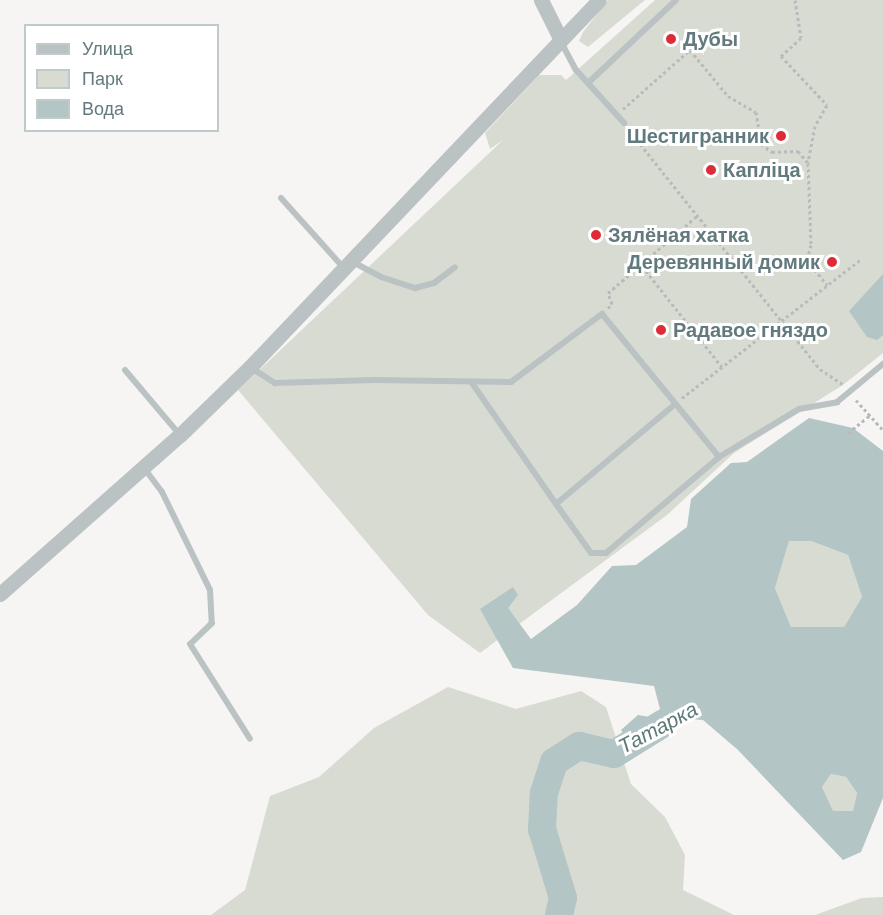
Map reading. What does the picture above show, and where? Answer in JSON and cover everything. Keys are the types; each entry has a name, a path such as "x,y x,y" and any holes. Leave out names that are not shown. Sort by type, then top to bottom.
{"street":[{"path":"541,0 560,38"},
{"path":"0,594 144,468 250,367 560,38 599,0"}],"lane":[{"path":"588,83 675,0"},
{"path":"560,38 576,70 624,123"},
{"path":"281,198 347,264 416,288 434,283 455,267"},
{"path":"250,367 275,383 374,380 511,382 602,314 674,405 719,457"},
{"path":"472,383 591,553 606,553 719,457 799,409 837,402 851,393 883,364"},
{"path":"125,370 180,435"},
{"path":"556,504 674,405"},
{"path":"144,468 162,492 210,590 212,623 190,644 250,738"}],"path":[{"path":"795,0 801,38 781,56 827,105 815,126 808,163 811,245 807,260 827,285"},
{"path":"617,114 709,33"},
{"path":"690,50 728,96 756,112 761,144 772,152 798,151 808,163"},
{"path":"624,123 820,369 851,393 883,430"},
{"path":"602,314 612,304 608,293 642,266 698,215"},
{"path":"674,405 860,260"},
{"path":"642,266 722,367"},
{"path":"848,433 870,415"}],"green space":[{"path":"608,0 645,0 588,47 579,41 583,32"},
{"path":"655,0 883,0 883,353 843,385 734,453 667,515 480,653 428,615 238,390 503,140 490,149 485,133 539,75 561,75 566,80"},
{"path":"789,541 811,541 848,555 862,597 844,627 791,627 775,588"},
{"path":"448,687 516,709 581,691 606,707 631,784 665,817 685,855 683,890 734,915 211,915 245,890 270,796 319,777 374,728"},
{"path":"831,774 846,777 857,793 853,812 833,812 822,787"},
{"path":"883,897 883,915 815,915 862,898"}],"water":[{"path":"883,274 883,335 877,340 867,337 849,311"},
{"path":"809,418 853,428 883,451 883,798 861,852 843,860 738,750 703,720 688,719 663,740 634,751 621,730 638,715 650,717 660,709 654,686 513,668 480,609 513,587 518,595 508,608 531,639 577,605 612,566 636,565 687,527 691,499 731,463 747,462","holes":["789,541 811,541 848,555 862,597 844,627 791,627 775,588","831,774 846,777 857,793 853,811 833,811 822,787"]}],"waterway":[{"name":"Татарка","path":"559,915 563,898 542,829 544,793 554,762 579,746 614,754 662,724"}],"place":[{"name":"Дубы","path":"671,39"},
{"name":"Шестигранник","path":"781,136"},
{"name":"Капліца","path":"711,170"},
{"name":"Зялёная хатка","path":"596,235"},
{"name":"Деревянный домик","path":"832,262"},
{"name":"Радавое гняздо","path":"661,330"}]}
